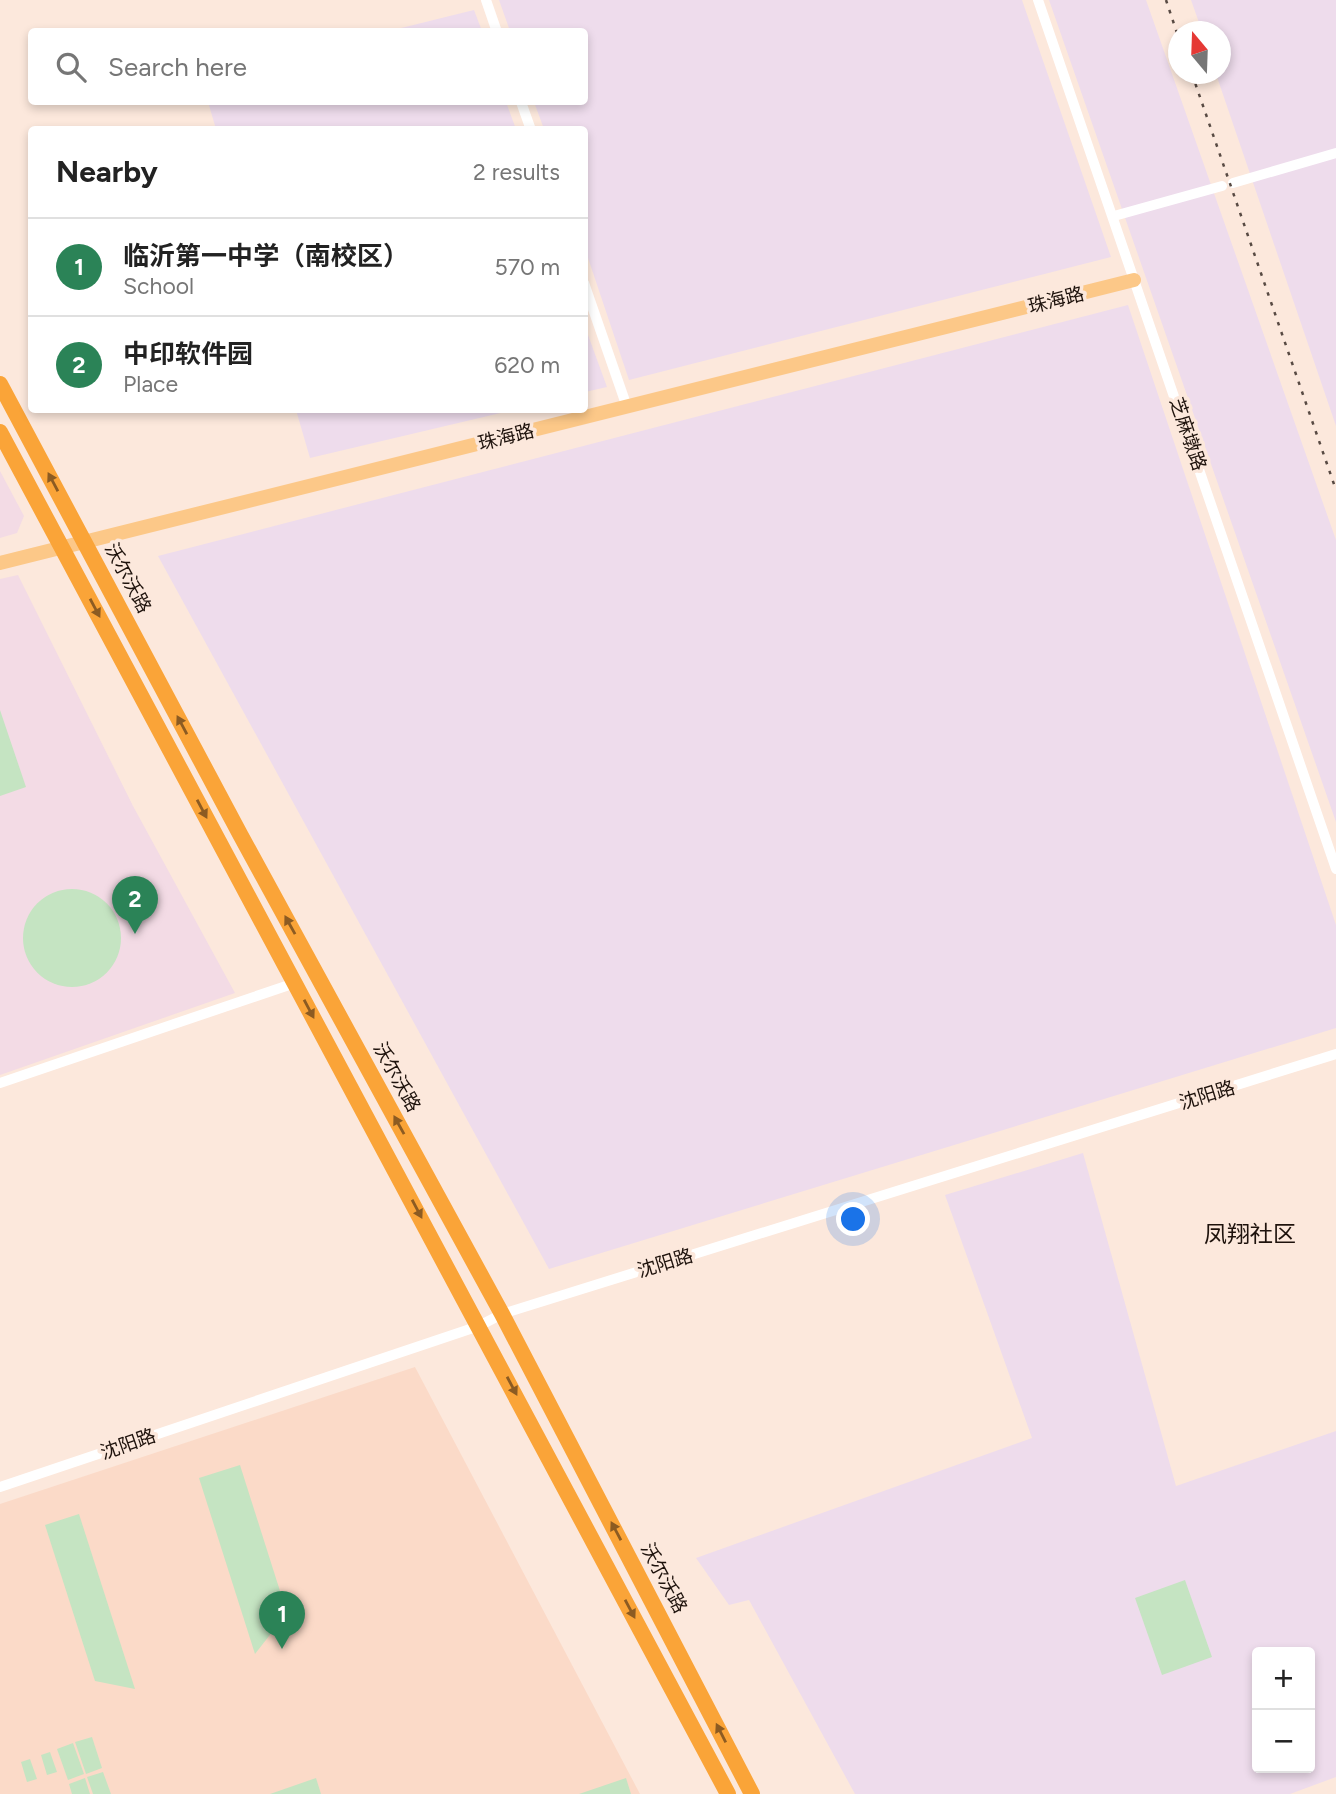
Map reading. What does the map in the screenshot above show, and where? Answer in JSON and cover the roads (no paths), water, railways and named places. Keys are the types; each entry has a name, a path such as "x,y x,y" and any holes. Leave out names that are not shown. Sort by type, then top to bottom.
{"highway":[{"name":"沃尔沃路","path":"0,384 241,836 502,1314 752,1794"},
{"path":"0,432 728,1794"}],"main road":[{"name":"珠海路","path":"0,563 1134,280"}],"street":[{"path":"486,0 496,28"},
{"name":"芝麻墩路","path":"1038,0 1336,869"},
{"path":"522,105 530,126"},
{"path":"1114,216 1336,153"},
{"path":"588,294 628,407"},
{"path":"0,1083 295,983"},
{"name":"沈阳路","path":"0,1487 480,1326 502,1314 1336,1054"}],"railway":[{"path":"1166,0 1173,21"},
{"path":"1195,84 1336,490"}],"place":[{"name":"中印软件园","path":"135,934"},
{"name":"临沂第一中学（南校区）","path":"282,1649"}],"district":[{"name":"凤翔社区","path":"1250,1234"}]}
